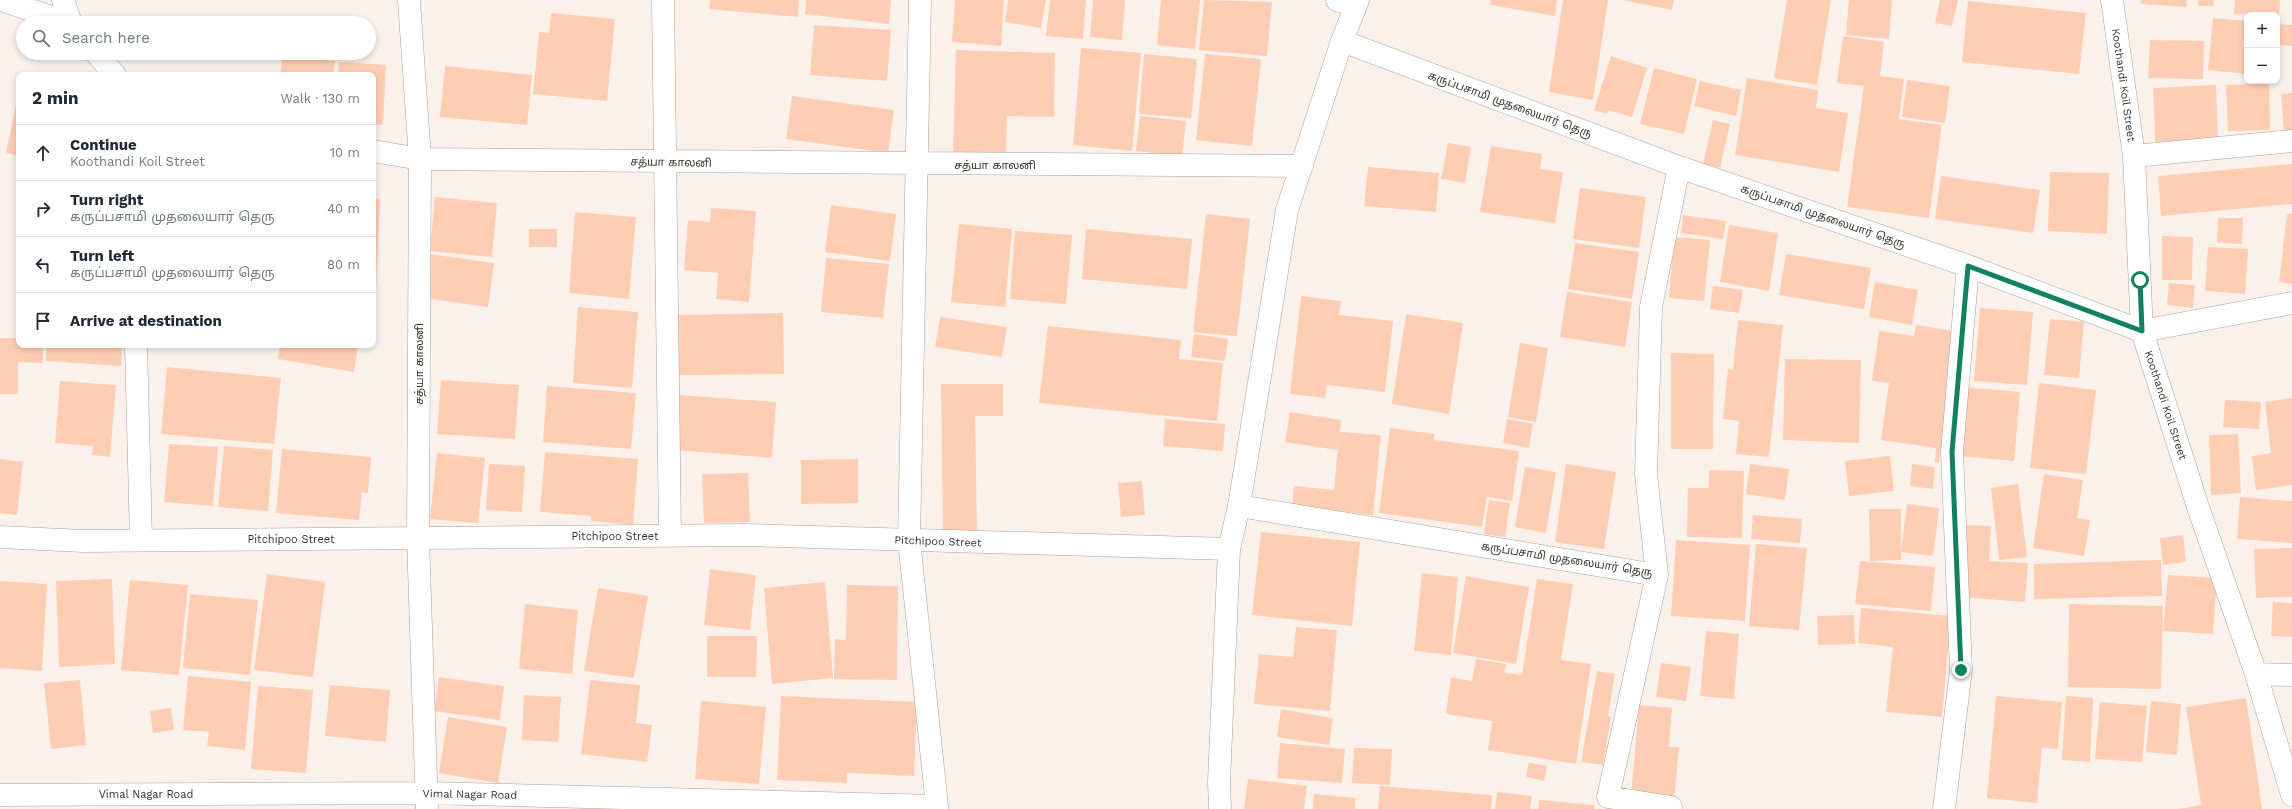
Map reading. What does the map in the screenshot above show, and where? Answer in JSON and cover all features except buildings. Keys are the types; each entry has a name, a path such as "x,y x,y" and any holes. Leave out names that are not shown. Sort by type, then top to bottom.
{"street":[{"path":"1,0 49,16"},
{"path":"63,0 68,16"},
{"path":"376,152 420,159 409,0"},
{"path":"663,0 670,536"},
{"path":"920,0 909,540 937,807"},
{"name":"Koothandi Koil Street","path":"2112,0 2134,156 2142,331 2198,507 2256,674 2292,795"},
{"path":"1220,809 1219,782 1229,550 1239,506 1287,210 1342,41 1350,2"},
{"name":"கருப்பசாமி முதலையார் தெரு","path":"1342,41 1679,167 1968,266 2142,331"},
{"path":"102,60 112,72"},
{"path":"2134,156 2292,141"},
{"name":"சத்யா காலனி","path":"427,801 418,538 420,159 1302,166"},
{"name":"கருப்பசாமி முதலையார் தெரு","path":"1239,506 1657,575 1646,474 1651,307 1679,167"},
{"path":"1944,809 1961,670 1952,452 1968,266"},
{"path":"2142,331 2292,304"},
{"path":"136,348 141,540"},
{"name":"Pitchipoo Street","path":"0,537 83,541 745,535 1229,550"},
{"path":"1657,575 1608,797 1671,807 1671,809"},
{"path":"2256,674 2292,675"},
{"name":"Vimal Nagar Road","path":"0,795 937,807"}],"route":[{"path":"1961,670 1952,452 1968,266 2142,331 2140,280"}]}
